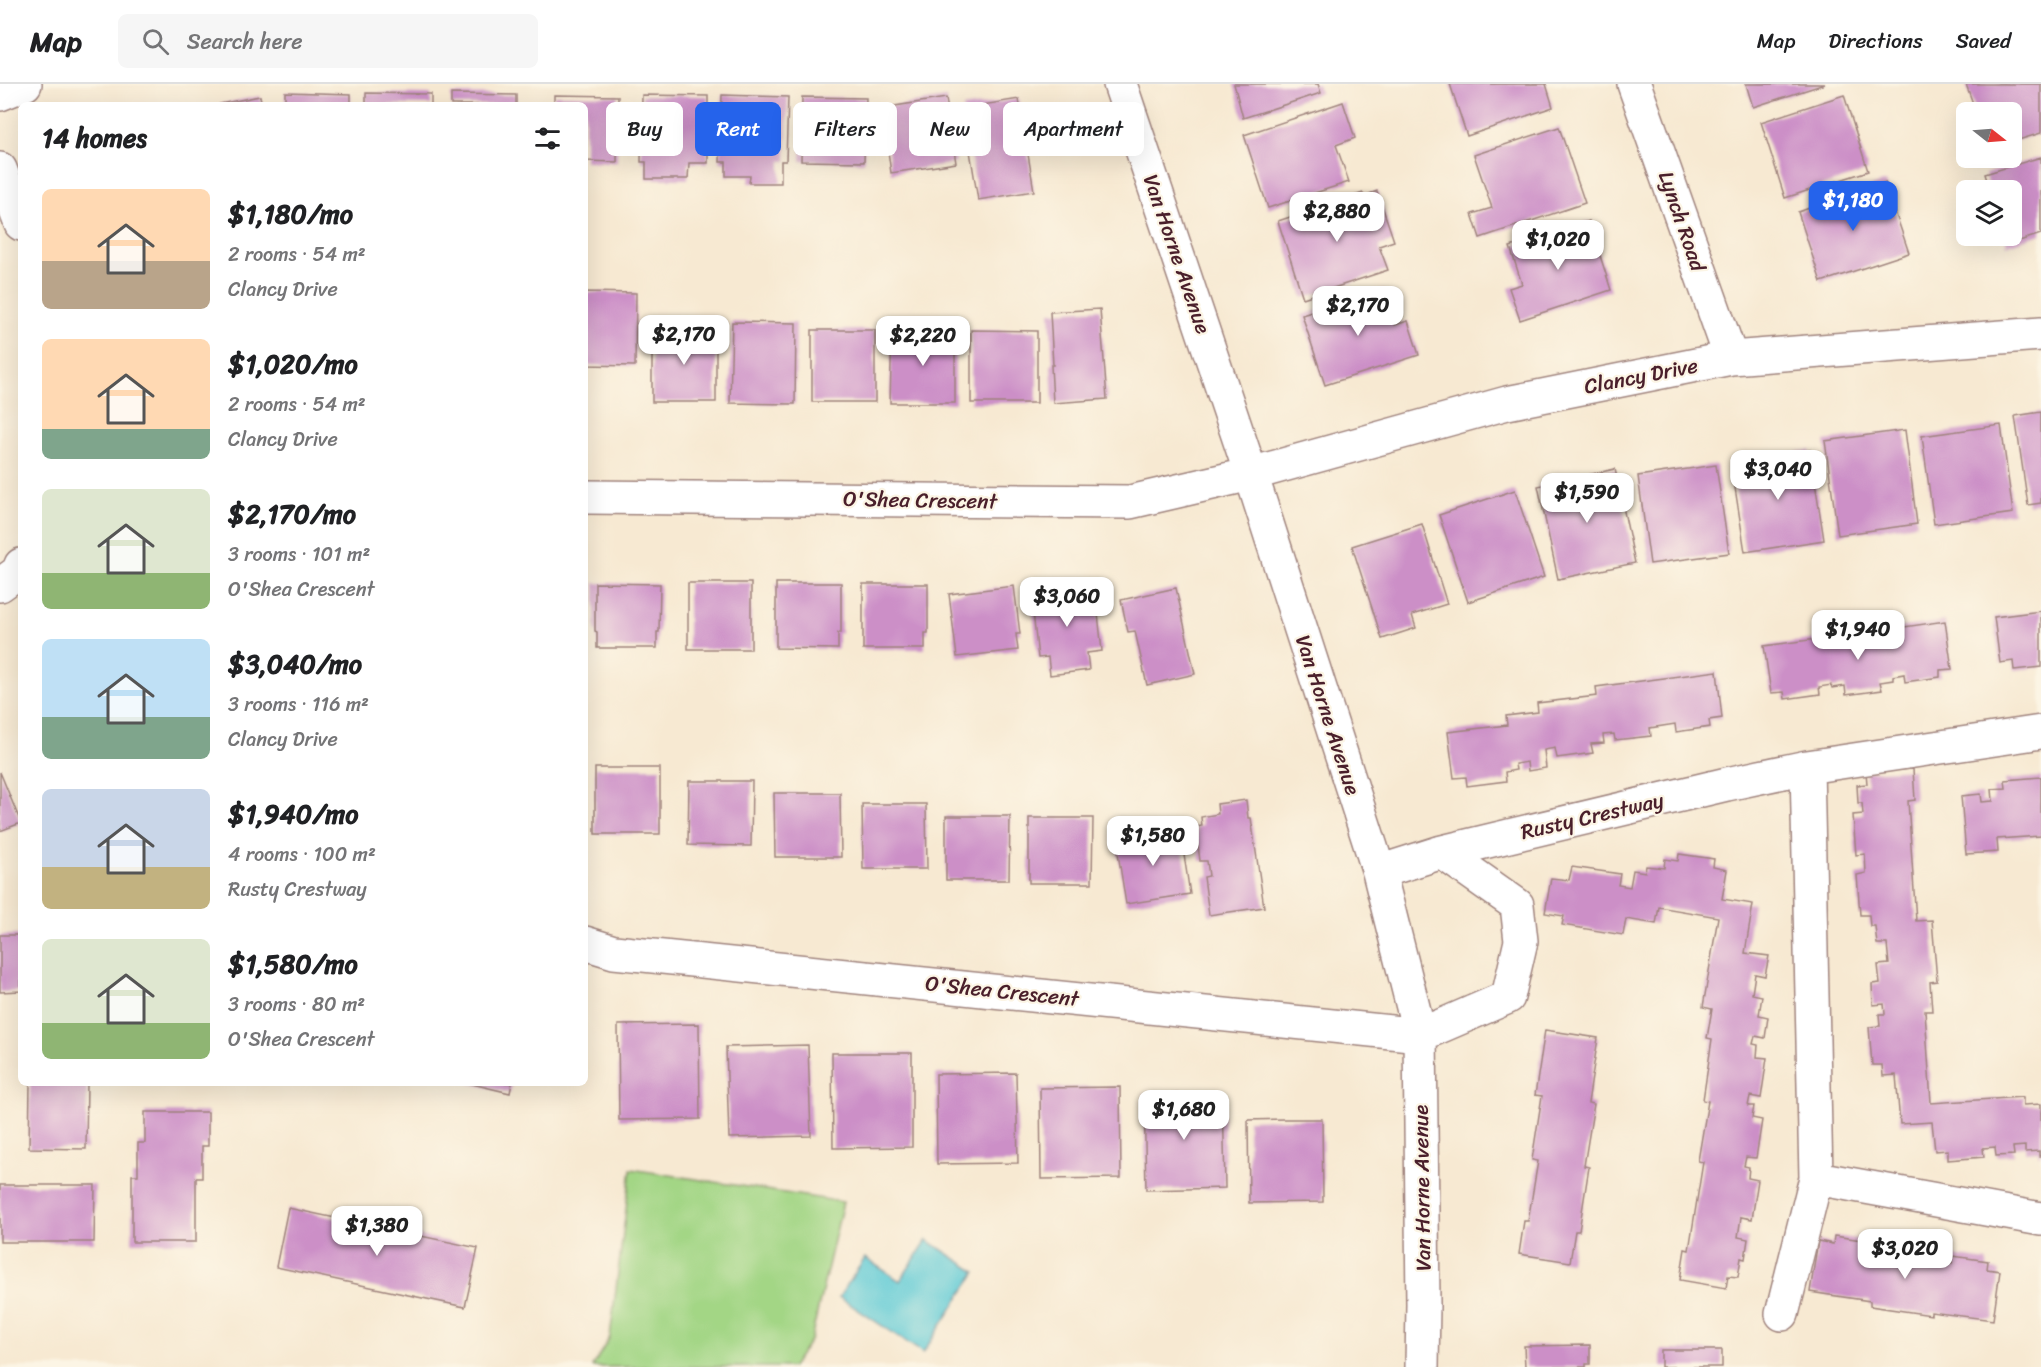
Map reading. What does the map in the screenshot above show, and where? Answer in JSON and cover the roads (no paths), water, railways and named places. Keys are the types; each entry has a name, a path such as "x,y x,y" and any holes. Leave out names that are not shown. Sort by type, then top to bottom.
{"street":[{"path":"0,94 25,84"},
{"name":"Van Horne Avenue","path":"1120,84 1251,474 1379,873 1420,1035 1424,1304 1422,1367"},
{"name":"Lynch Road","path":"1634,84 1731,358"},
{"path":"0,169 18,216"},
{"name":"Clancy Drive","path":"1251,474 1507,403 1731,358 2041,334"},
{"name":"O'Shea Crescent","path":"588,497 1130,502 1251,474"},
{"path":"0,585 18,572"},
{"name":"Rusty Crestway","path":"1379,873 1442,852 1727,784 1808,768 2041,732"},
{"path":"1782,1314 1816,1178 1808,768"},
{"path":"1420,1035 1508,997 1521,940 1517,905 1442,852"},
{"name":"O'Shea Crescent","path":"588,944 614,952 1420,1035"},
{"path":"1816,1178 2041,1219"}],"water":[{"path":"927,1240 976,1272 923,1353 839,1297 865,1258 900,1281"}]}
